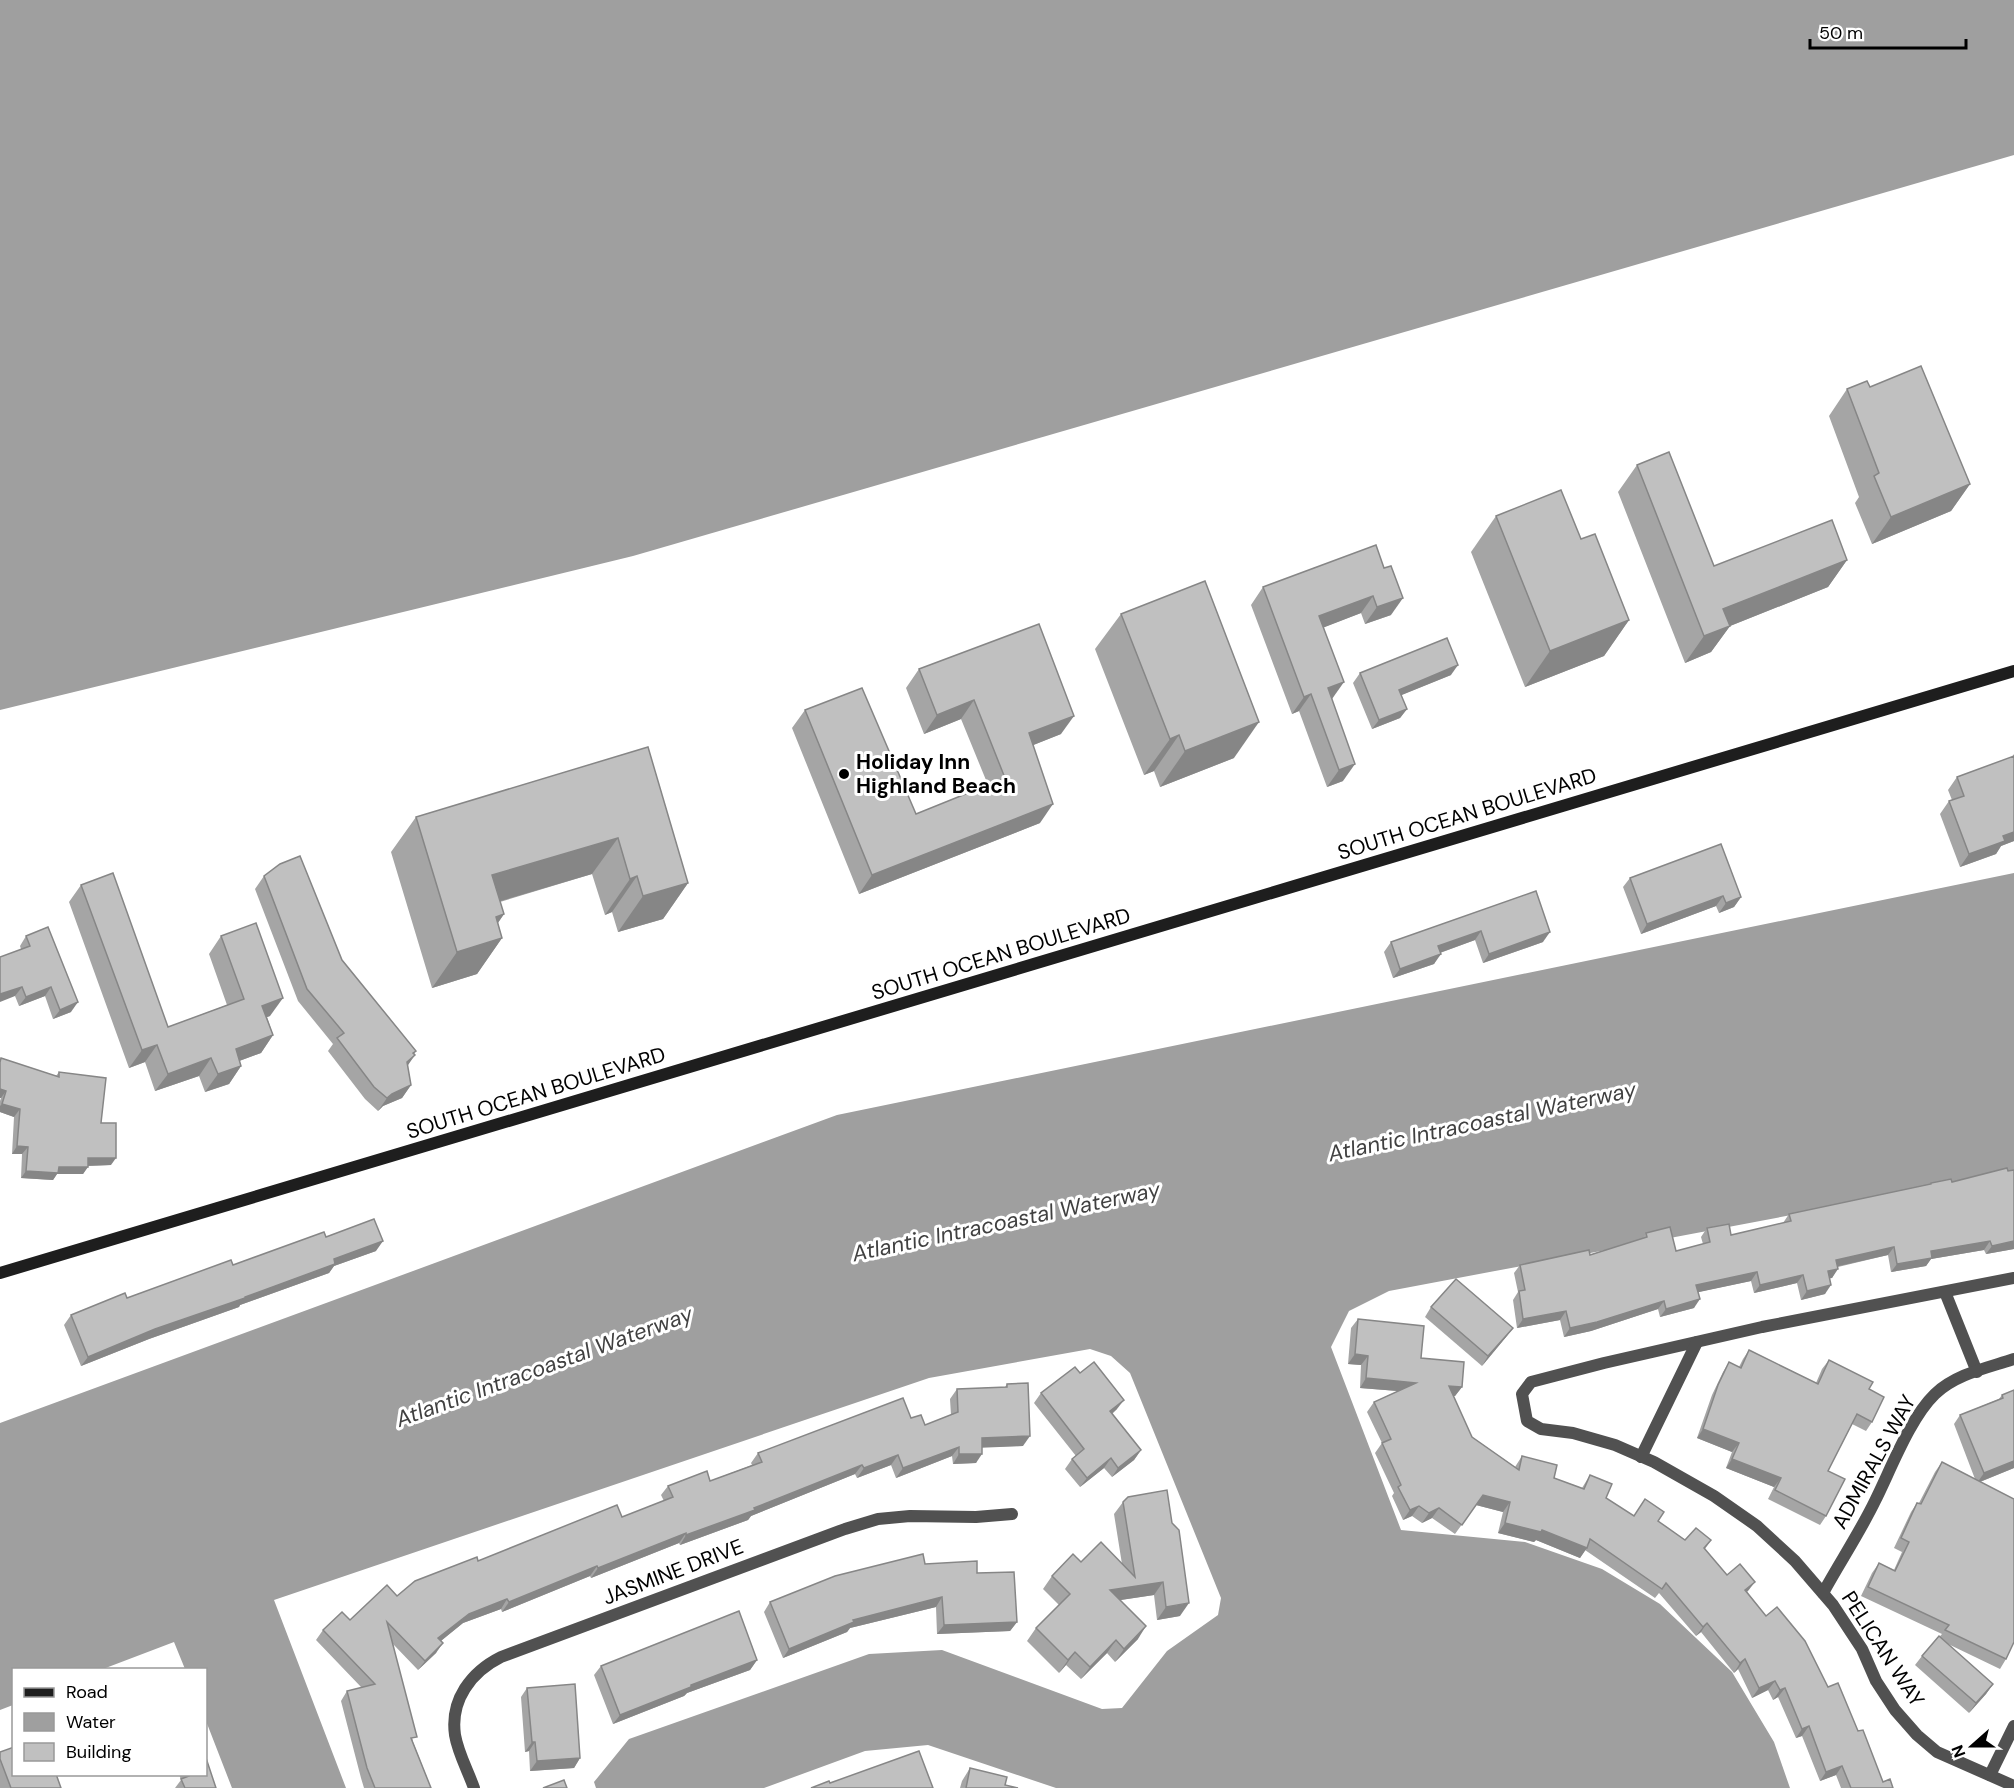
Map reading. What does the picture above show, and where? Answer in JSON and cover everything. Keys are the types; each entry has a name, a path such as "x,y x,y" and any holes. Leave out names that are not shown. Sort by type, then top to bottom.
{"main road":[{"name":"SOUTH OCEAN BOULEVARD","path":"0,1273 2014,671"}],"street":[{"name":"PELICAN WAY","path":"2014,1278 1762,1327 1545,1377 1531,1382 1522,1394 1527,1421 1541,1429 1573,1433 1615,1445 1714,1496 1757,1526 1795,1561 1823,1593 1863,1649 1876,1681 1895,1710 1917,1735 1937,1752 2014,1786"},
{"path":"1945,1292 1977,1372"},
{"path":"1641,1457 1697,1342"},
{"name":"ADMIRALS WAY","path":"1823,1593 1874,1505 1925,1405 1948,1384 2014,1359"},
{"name":"JASMINE DRIVE","path":"474,1788 455,1736 455,1719 464,1688 486,1665 845,1529 878,1519 910,1516 976,1517 1012,1514"},
{"path":"1990,1775 2014,1726"}],"water":[{"path":"0,0 2014,0 2014,155 633,556 0,710"},
{"name":"Atlantic Intracoastal Waterway","path":"2014,873 2014,1173 1389,1291 1349,1311 1331,1347 1401,1530 1525,1542 1602,1569 1660,1604 1732,1672 1774,1742 1790,1788 1056,1788 928,1745 865,1751 764,1788 596,1788 594,1782 629,1739 869,1654 942,1650 1102,1709 1122,1708 1167,1651 1218,1615 1221,1598 1130,1373 1111,1356 1090,1349 929,1378 274,1600 346,1788 232,1788 207,1724 207,1668 185,1668 174,1642 106,1668 12,1668 12,1705 0,1710 0,1423 837,1115"}],"building":[{"path":"1921,366 1970,484 1891,517 1874,476 1879,473 1847,389 1867,381 1870,387"},
{"path":"1669,452 1714,566 1832,520 1847,560 1723,609 1730,626 1704,636 1637,465"},
{"path":"1561,490 1581,539 1595,534 1629,620 1550,651 1496,516"},
{"path":"1376,545 1384,568 1391,566 1403,598 1377,607 1373,596 1319,616 1344,682 1328,688 1355,764 1339,770 1311,694 1304,697 1263,587"},
{"path":"1205,581 1259,722 1185,751 1179,735 1170,739 1121,614"},
{"name":"Holiday Inn Highland Beach","path":"1039,624 1074,716 1029,733 1053,804 872,875 805,710 862,688 916,814 1005,778 974,700 937,715 919,669"},
{"path":"1447,638 1458,665 1399,690 1407,709 1379,720 1360,673"},
{"path":"648,747 688,883 643,896 637,876 630,879 618,838 492,875 504,914 496,917 502,938 457,952 416,817"},
{"path":"2014,756 2014,832 2003,836 2005,841 1969,854 1949,801 1964,796 1957,777"},
{"path":"1721,844 1741,897 1726,903 1723,896 1647,924 1630,878"},
{"path":"300,856 342,960 416,1051 407,1062 411,1085 387,1098 374,1087 337,1038 344,1033 307,989 264,876 280,864"},
{"path":"113,873 168,1027 244,999 221,936 256,923 283,998 262,1006 273,1035 236,1049 241,1066 218,1074 211,1058 168,1074 157,1045 142,1050 81,885"},
{"path":"1536,891 1550,932 1489,954 1481,931 1438,946 1441,954 1400,969 1391,942"},
{"path":"48,927 78,1002 60,1010 51,987 26,997 22,987 0,994 0,957 30,946 26,936"},
{"path":"1,1058 59,1077 59,1072 106,1078 101,1123 116,1123 116,1158 88,1158 88,1167 59,1167 58,1173 26,1171 28,1147 17,1146 20,1109 2,1104 6,1091 0,1089"},
{"path":"2007,1168 2008,1171 2014,1170 2014,1241 1992,1246 1990,1241 1931,1251 1932,1258 1897,1264 1894,1247 1836,1260 1838,1269 1828,1271 1831,1285 1807,1291 1803,1275 1760,1285 1757,1272 1696,1285 1700,1299 1666,1309 1664,1301 1570,1328 1566,1311 1523,1319 1519,1291 1525,1290 1520,1265 1589,1250 1590,1255 1647,1237 1646,1233 1670,1227 1676,1251 1710,1242 1707,1228 1729,1224 1731,1235 1791,1221 1789,1214 1951,1179 1952,1182"},
{"path":"374,1219 383,1241 334,1259 335,1264 155,1329 88,1357 71,1315 125,1293 127,1298 231,1260 233,1265 324,1232 326,1237"},
{"path":"1456,1279 1513,1328 1488,1356 1431,1307"},
{"path":"1358,1319 1424,1326 1421,1358 1464,1362 1462,1387 1449,1386 1472,1437 1519,1470 1522,1456 1557,1465 1554,1478 1584,1489 1590,1475 1612,1484 1606,1498 1634,1516 1645,1499 1664,1512 1658,1521 1685,1540 1696,1528 1711,1540 1704,1548 1727,1575 1740,1564 1755,1582 1745,1590 1766,1616 1777,1607 1805,1641 1828,1687 1838,1683 1858,1731 1863,1730 1883,1782 1890,1779 1893,1788 1851,1788 1842,1766 1826,1772 1809,1726 1802,1729 1785,1688 1780,1690 1775,1681 1759,1688 1745,1659 1740,1663 1707,1623 1703,1627 1666,1583 1662,1589 1590,1539 1587,1548 1542,1530 1541,1532 1505,1523 1510,1502 1483,1495 1462,1525 1439,1508 1429,1513 1419,1506 1410,1510 1398,1487 1401,1485 1382,1443 1391,1439 1374,1402 1416,1383 1366,1378 1368,1356 1355,1354"},
{"path":"1749,1350 1818,1384 1829,1360 1873,1382 1869,1389 1884,1397 1872,1422 1857,1414 1828,1471 1845,1479 1826,1516 1775,1490 1781,1478 1732,1459 1739,1443 1703,1429 1718,1385 1729,1362 1741,1368"},
{"path":"1094,1362 1124,1400 1110,1411 1141,1450 1118,1468 1111,1458 1087,1478 1072,1459 1084,1449 1041,1393 1075,1367 1080,1373"},
{"path":"1028,1383 1030,1436 982,1438 982,1454 959,1454 959,1447 903,1468 898,1455 864,1468 862,1465 754,1508 755,1510 686,1535 686,1533 598,1568 597,1566 509,1602 507,1599 469,1614 438,1638 443,1643 425,1661 387,1622 417,1737 411,1738 431,1788 375,1788 367,1768 347,1691 375,1684 323,1630 342,1612 350,1620 387,1585 397,1596 415,1581 477,1557 478,1561 617,1505 622,1517 673,1497 668,1486 707,1471 710,1481 762,1462 758,1453 903,1398 911,1418 921,1415 925,1425 958,1412 957,1389 1007,1387 1007,1384"},
{"path":"2014,1390 2014,1461 1984,1473 1960,1415 2003,1398 2002,1395"},
{"path":"1942,1462 2014,1499 2014,1642 2006,1659 1945,1630 1949,1625 1868,1587 1879,1563 1895,1571 1909,1542 1901,1538 1917,1503 1921,1504"},
{"path":"1167,1490 1172,1523 1179,1530 1189,1603 1166,1607 1163,1582 1110,1590 1146,1626 1124,1649 1116,1640 1090,1667 1075,1652 1068,1660 1036,1628 1070,1594 1052,1576 1073,1554 1081,1562 1101,1542 1135,1577 1123,1502 1128,1497"},
{"path":"923,1554 925,1564 977,1561 977,1573 1014,1572 1017,1622 944,1625 942,1597 853,1620 854,1622 789,1649 770,1602 835,1576"},
{"path":"739,1611 757,1660 620,1715 601,1666"},
{"path":"1939,1636 1993,1684 1976,1703 1922,1656"},
{"path":"575,1684 580,1758 537,1761 535,1742 532,1742 527,1688"},
{"path":"12,1748 12,1776 57,1776 61,1788 11,1788 0,1759 0,1752"},
{"path":"919,1751 933,1788 811,1788 829,1781 830,1783"},
{"path":"207,1761 216,1788 185,1788 181,1779 189,1776 207,1776"},
{"path":"970,1768 1007,1777 1005,1785 1018,1788 966,1788"},
{"path":"564,1780 567,1788 543,1788"}],"place":[{"name":"Holiday Inn Highland Beach","path":"844,774"}]}
